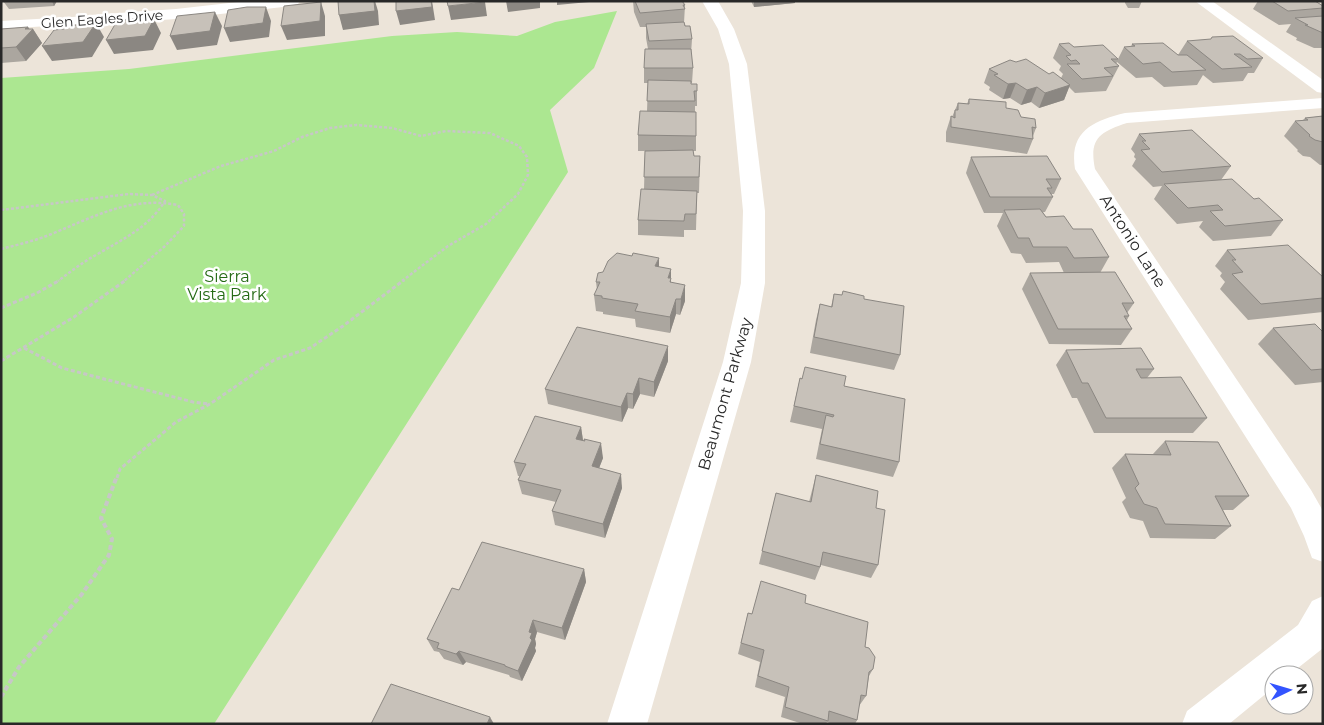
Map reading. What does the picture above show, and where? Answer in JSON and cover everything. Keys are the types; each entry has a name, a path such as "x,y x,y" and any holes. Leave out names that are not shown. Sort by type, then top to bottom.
{"street":[{"path":"90,20 104,1"},
{"name":"Glen Eagles Drive","path":"1,25 176,14 292,1"},
{"name":"Beaumont Parkway","path":"627,724 737,362 753,283 754,211 738,64 726,29 710,1"},
{"path":"1202,1 1323,88"},
{"name":"Antonio Lane","path":"1323,103 1125,118 1106,123 1093,131 1084,142 1082,155 1085,168 1301,499 1319,534 1323,548"},
{"path":"1200,724 1310,637 1323,612"}],"path":[{"path":"1,697 19,667 82,594 109,555 112,539 101,518 120,469 176,422 210,404 274,360 310,348 343,326 448,246 486,224 518,194 528,175 527,158 519,146 490,133 446,131 421,136 392,128 356,125 330,128 302,137 274,151 221,166 152,195"},
{"path":"1,210 129,194 152,195 178,205 184,214 184,226 170,241 115,287 24,348 1,361"},
{"path":"1,249 50,234 103,212 136,203 165,201"},
{"path":"1,308 44,290 96,254 118,244 140,230 157,216 165,201"},
{"path":"24,348 62,368 193,402 210,404"}],"green space":[{"name":"Sierra Vista Park","path":"617,11 594,68 550,110 568,172 214,724 1,724 1,78 129,69 392,36 457,32 517,36 555,22"}],"building":[{"path":"338,1 374,1 375,11 339,15"},
{"path":"396,1 431,1 432,7 396,11"},
{"path":"447,1 484,1 485,2 448,6"},
{"path":"635,1 682,1 685,9 640,13"},
{"path":"1272,1 1315,1 1323,6 1323,8 1288,11"},
{"path":"321,2 320,21 281,26 284,6"},
{"path":"266,7 263,23 224,28 228,10"},
{"path":"215,12 210,31 170,36 177,16"},
{"path":"1323,16 1323,33 1295,18"},
{"path":"148,17 147,19 154,19 145,36 106,40 117,21"},
{"path":"684,22 685,26 690,26 692,39 649,41 646,24"},
{"path":"96,23 83,42 42,46 54,30 64,29 66,26"},
{"path":"28,27 25,29 33,29 16,47 1,48 1,29"},
{"path":"1233,36 1263,58 1247,59 1240,54 1234,54 1252,67 1222,69 1187,41 1211,39 1212,37"},
{"path":"1069,43 1074,47 1103,45 1118,59 1111,59 1119,66 1104,68 1113,76 1082,79 1067,64 1080,64 1076,60 1071,61 1066,56 1071,55 1059,44"},
{"path":"1163,43 1178,55 1187,55 1206,70 1172,72 1160,62 1143,64 1124,47 1135,46 1132,44"},
{"path":"645,49 691,49 693,68 644,68"},
{"path":"1026,59 1049,74 1053,72 1070,85 1045,93 1037,87 1027,90 1016,83 1008,84 994,75 998,74 989,69 1010,60 1016,62"},
{"path":"648,80 691,81 691,84 697,84 697,91 694,91 695,101 647,101"},
{"path":"969,99 1006,102 1006,108 1018,110 1021,117 1035,119 1036,128 1032,127 1033,139 951,127 951,116 955,118 955,110 958,110 958,103 969,104"},
{"path":"640,111 696,112 696,136 638,135"},
{"path":"1323,116 1323,142 1309,136 1295,121 1308,120 1305,118"},
{"path":"1192,130 1231,166 1162,172 1141,150 1150,149 1142,141 1146,141 1139,134"},
{"path":"693,150 694,156 700,156 699,177 644,177 645,151"},
{"path":"1047,156 1061,179 1046,179 1052,188 1047,188 1053,197 990,197 971,157"},
{"path":"1232,179 1254,199 1259,198 1283,220 1225,226 1210,211 1223,210 1218,205 1188,208 1164,184"},
{"path":"641,189 697,191 696,214 685,214 684,221 638,220"},
{"path":"1040,209 1046,217 1064,216 1073,229 1092,229 1109,257 1074,258 1067,247 1033,247 1029,238 1018,238 1004,210"},
{"path":"1288,245 1323,277 1323,298 1261,304 1232,274 1243,272 1232,260 1236,260 1227,250"},
{"path":"617,253 632,256 633,253 659,258 655,266 671,269 668,278 671,278 670,282 685,285 681,299 676,299 670,317 635,311 638,304 594,295 600,282 596,282 598,273 603,272 608,261"},
{"path":"1115,272 1134,303 1122,303 1129,316 1124,316 1132,329 1058,329 1030,273"},
{"path":"843,291 864,296 864,299 904,306 900,355 814,337 820,304 832,307 834,294 842,295"},
{"path":"1315,324 1323,332 1323,369 1311,370 1273,328"},
{"path":"577,327 668,346 654,382 639,378 633,394 627,393 621,407 545,389"},
{"path":"1141,348 1154,369 1136,369 1141,378 1181,377 1207,418 1106,418 1088,383 1082,383 1066,350"},
{"path":"805,367 846,376 844,386 905,399 899,462 820,444 826,415 833,417 834,415 794,406 800,378 802,379"},
{"path":"535,416 581,427 576,439 601,443 592,466 621,474 603,524 552,511 561,490 518,480 526,464 514,462"},
{"path":"1165,441 1218,442 1249,496 1215,496 1231,526 1165,524 1157,508 1144,504 1135,488 1139,484 1125,454 1171,455"},
{"path":"816,475 878,491 876,508 885,510 878,565 823,552 820,567 762,551 776,493 811,502"},
{"path":"482,542 584,569 562,628 533,620 529,632 532,633 530,638 532,640 518,671 505,665 459,651 456,654 437,648 439,643 427,639 452,588 459,590"},
{"path":"761,581 806,595 805,603 868,622 865,647 869,648 875,657 873,669 869,672 866,696 861,695 857,720 829,711 828,721 785,707 789,687 758,676 764,650 741,643 748,613 752,614"},
{"path":"391,684 490,717 487,724 371,724"}]}
